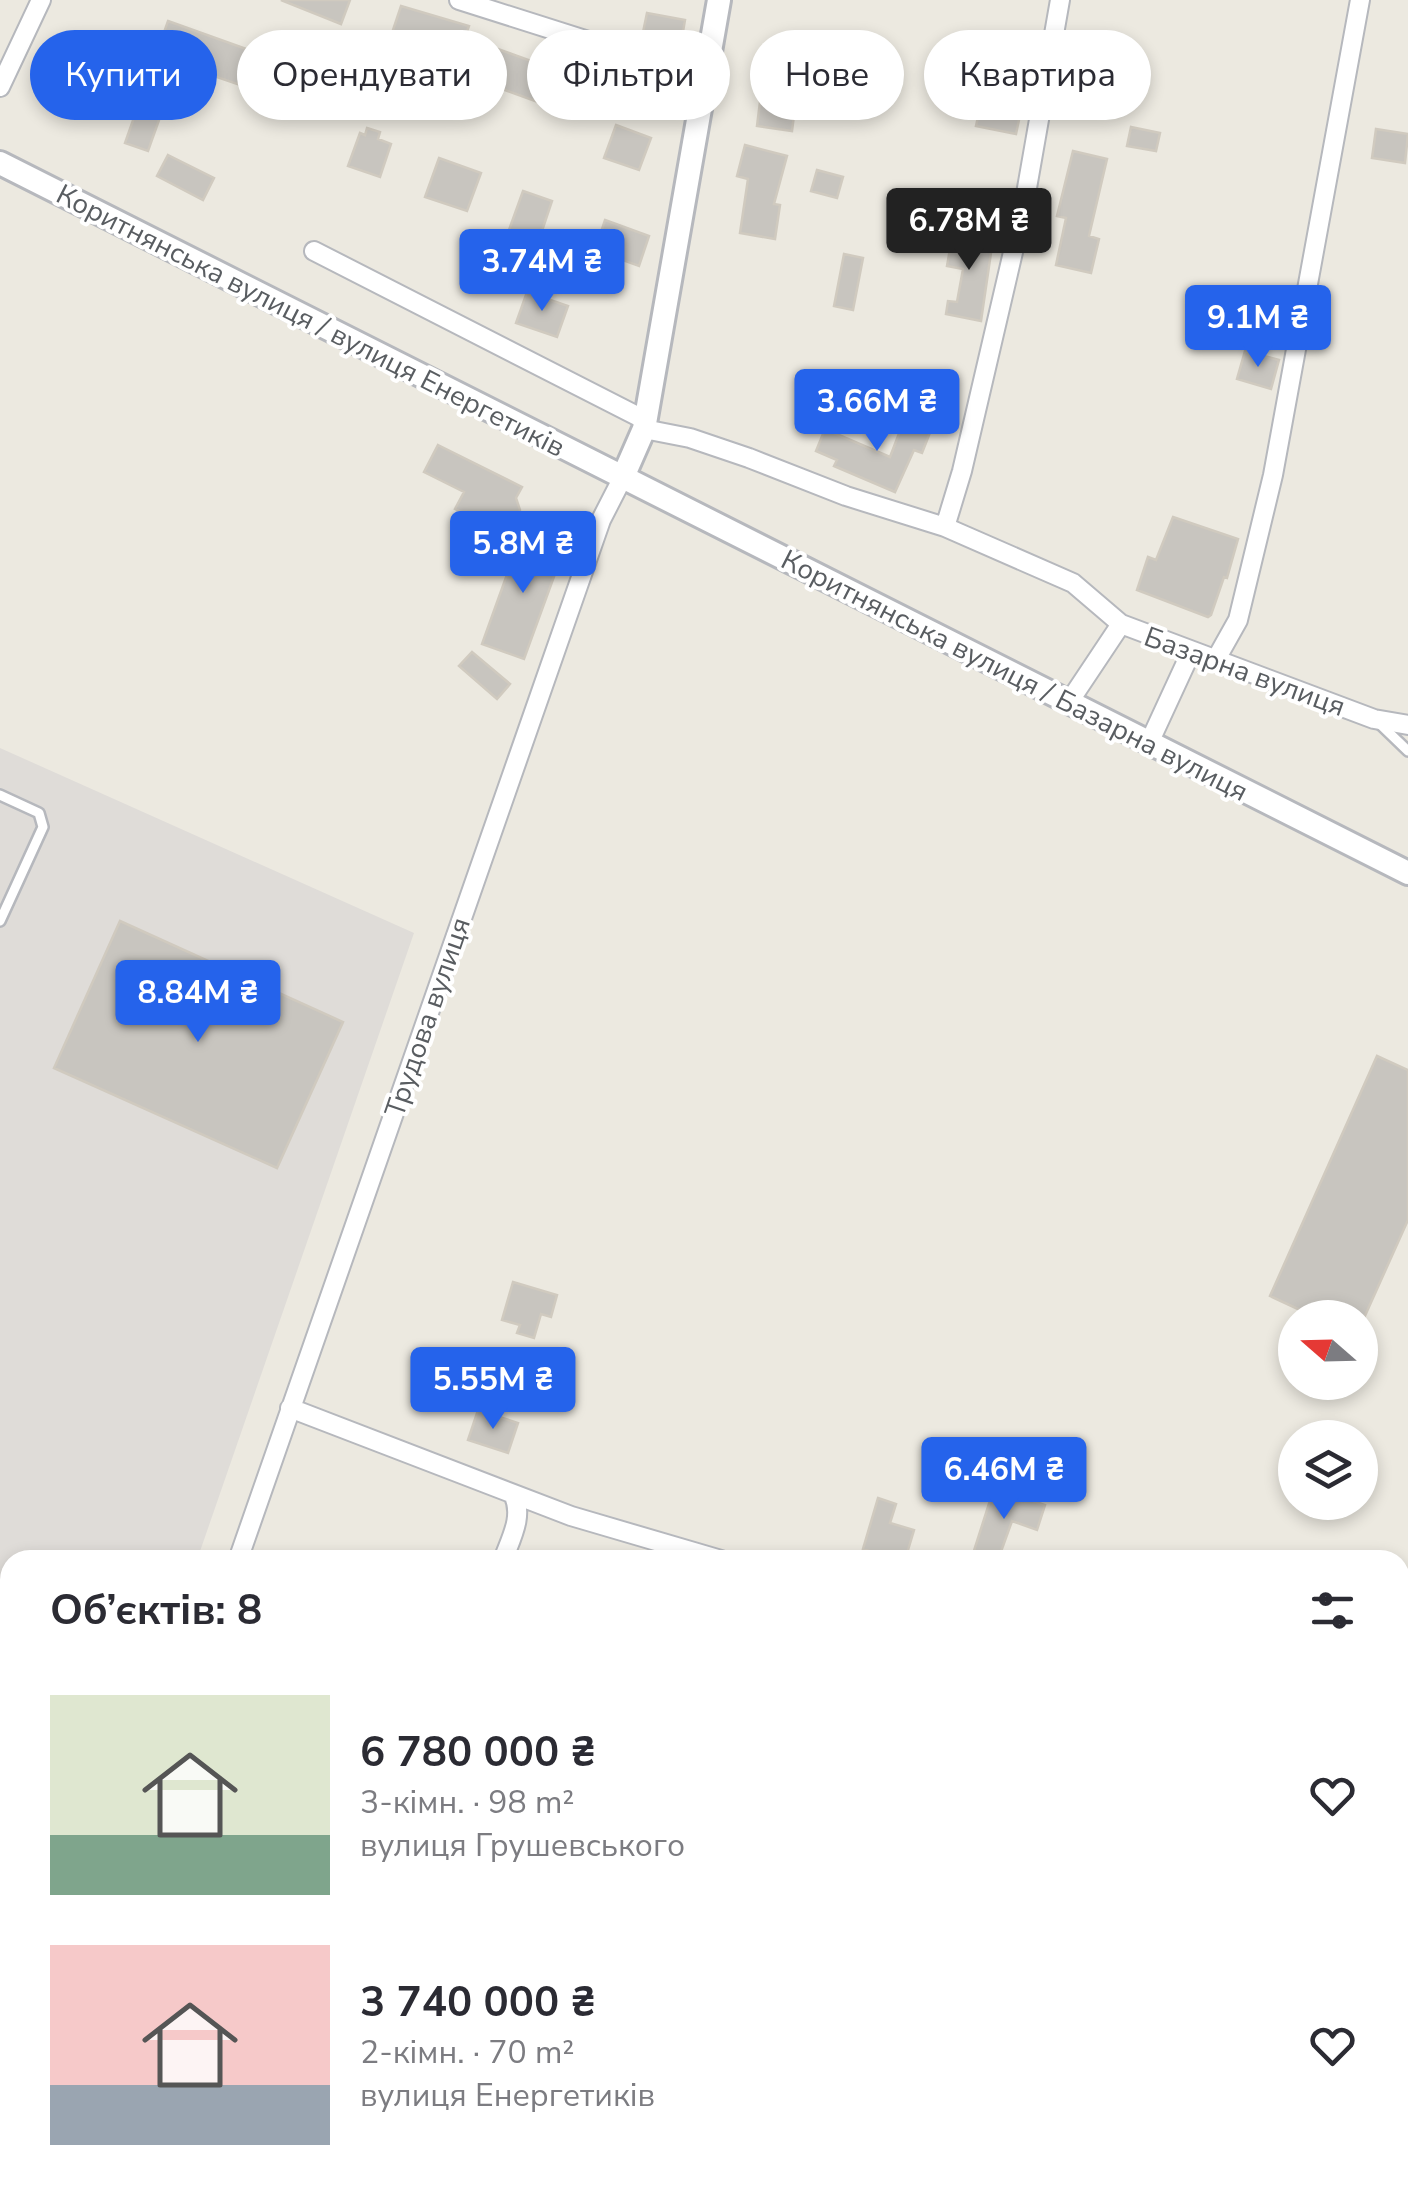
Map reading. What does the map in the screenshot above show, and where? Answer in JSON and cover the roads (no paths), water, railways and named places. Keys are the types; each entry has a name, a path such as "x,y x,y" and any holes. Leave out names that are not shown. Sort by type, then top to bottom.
{"street":[{"path":"3,75 40,0"},
{"path":"458,0 553,30"},
{"path":"714,30 719,0"},
{"path":"945,527 962,471 1024,205 1060,0"},
{"path":"1215,661 1238,620 1273,475 1360,0"},
{"path":"622,476 644,424 698,120"},
{"name":"Коритнянська вулиця / вулиця Енергетиків","path":"0,163 622,476"},
{"name":"Базарна вулиця","path":"314,251 644,424 945,527 1073,584 1121,624 1374,719 1408,725"},
{"name":"Коритнянська вулиця / Базарна вулиця","path":"622,476 1408,874"},
{"name":"Трудова вулиця","path":"241,1550 601,520 622,476"},
{"path":"1070,702 1121,624"},
{"path":"1149,743 1191,652"},
{"path":"290,1408 512,1494 682,1550"},
{"path":"507,1550 518,1519 518,1505 512,1494"}],"lane":[{"path":"1374,719 1408,751"},
{"path":"0,795 39,812 42,827 0,921"}]}
